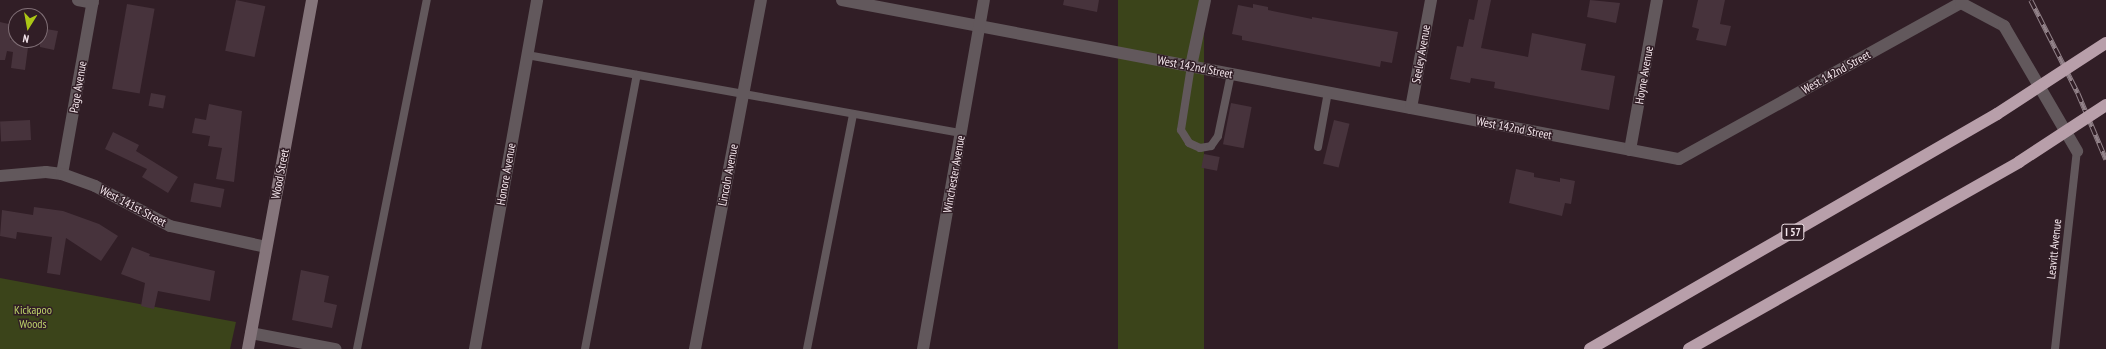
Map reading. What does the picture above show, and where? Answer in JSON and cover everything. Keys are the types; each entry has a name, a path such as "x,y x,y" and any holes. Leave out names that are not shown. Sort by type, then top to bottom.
{"highway":[{"name":"I 57","path":"1590,349 1997,114 2106,44"},
{"path":"1689,349 2019,162 2106,105"}],"main road":[{"name":"Wood Street","path":"248,349 312,0"}],"street":[{"path":"78,0 93,1"},
{"name":"Honore Avenue","path":"475,349 537,0"},
{"name":"Lincoln Avenue","path":"695,349 761,0"},
{"name":"West 142nd Street","path":"842,0 1679,160 1961,3 2004,26 2077,151"},
{"name":"Winchester Avenue","path":"923,349 984,0"},
{"path":"1191,66 1205,0"},
{"name":"Seeley Avenue","path":"1411,108 1431,0"},
{"name":"Hoyne Avenue","path":"1630,150 1657,0"},
{"name":"Page Avenue","path":"62,174 93,1"},
{"name":"West 141st Street","path":"0,176 46,172 62,174 95,186 170,226 266,247"},
{"path":"251,333 335,349"}],"lane":[{"path":"356,349 427,0"},
{"path":"527,55 961,133"},
{"path":"1191,66 1181,130 1189,143 1200,148 1211,146 1218,136 1231,74"},
{"path":"585,349 637,75"},
{"path":"1318,147 1328,92"},
{"path":"807,349 853,114"},
{"name":"Leavitt Avenue","path":"2055,349 2077,151"}],"green space":[{"path":"1118,0 1204,0 1204,349 1118,349"},
{"name":"Kickapoo Woods","path":"0,278 236,322 230,349 0,349"}],"building":[{"path":"236,0 265,6 255,57 225,51"},
{"path":"1064,0 1099,0 1097,12 1063,5"},
{"path":"1478,0 1491,0 1481,48 1528,57 1532,33 1586,44 1581,70 1615,76 1609,110 1494,88 1495,82 1471,78 1470,83 1450,79 1457,46 1463,47 1469,19 1474,20"},
{"path":"1590,0 1620,3 1616,23 1587,17"},
{"path":"1698,0 1725,0 1720,24 1731,26 1726,46 1696,40 1699,29 1692,27"},
{"path":"127,4 155,9 140,94 112,89"},
{"path":"1253,4 1268,7 1268,10 1312,19 1312,17 1398,32 1392,63 1381,61 1380,67 1242,40 1242,36 1232,34 1238,5 1253,8"},
{"path":"0,22 8,24 8,48 28,48 25,70 11,68 13,52 7,51 5,60 0,60"},
{"path":"48,29 58,31 54,50 45,48 48,48"},
{"path":"151,93 166,96 163,109 149,106"},
{"path":"1231,103 1252,107 1244,148 1223,144"},
{"path":"209,104 242,111 234,182 216,179 222,148 208,146 210,136 192,133 195,118 206,120"},
{"path":"30,120 31,140 1,142 0,122"},
{"path":"1334,120 1350,124 1339,168 1323,164"},
{"path":"113,132 139,145 136,151 178,177 168,193 142,177 147,169 105,149"},
{"path":"1204,154 1220,157 1217,171 1201,168"},
{"path":"1516,169 1534,173 1534,177 1560,182 1560,178 1575,181 1571,204 1565,203 1562,216 1509,203"},
{"path":"194,183 224,189 221,208 190,202"},
{"path":"34,207 63,211 99,224 118,236 101,261 66,238 60,275 47,273 52,237 17,232 16,239 0,236 2,210 33,215"},
{"path":"132,247 150,254 149,256 215,271 210,301 158,291 154,309 141,306 145,283 121,274"},
{"path":"301,270 329,276 324,302 337,305 332,328 292,320"}],"railway":[{"path":"2031,0 2078,93 2106,159"}]}
